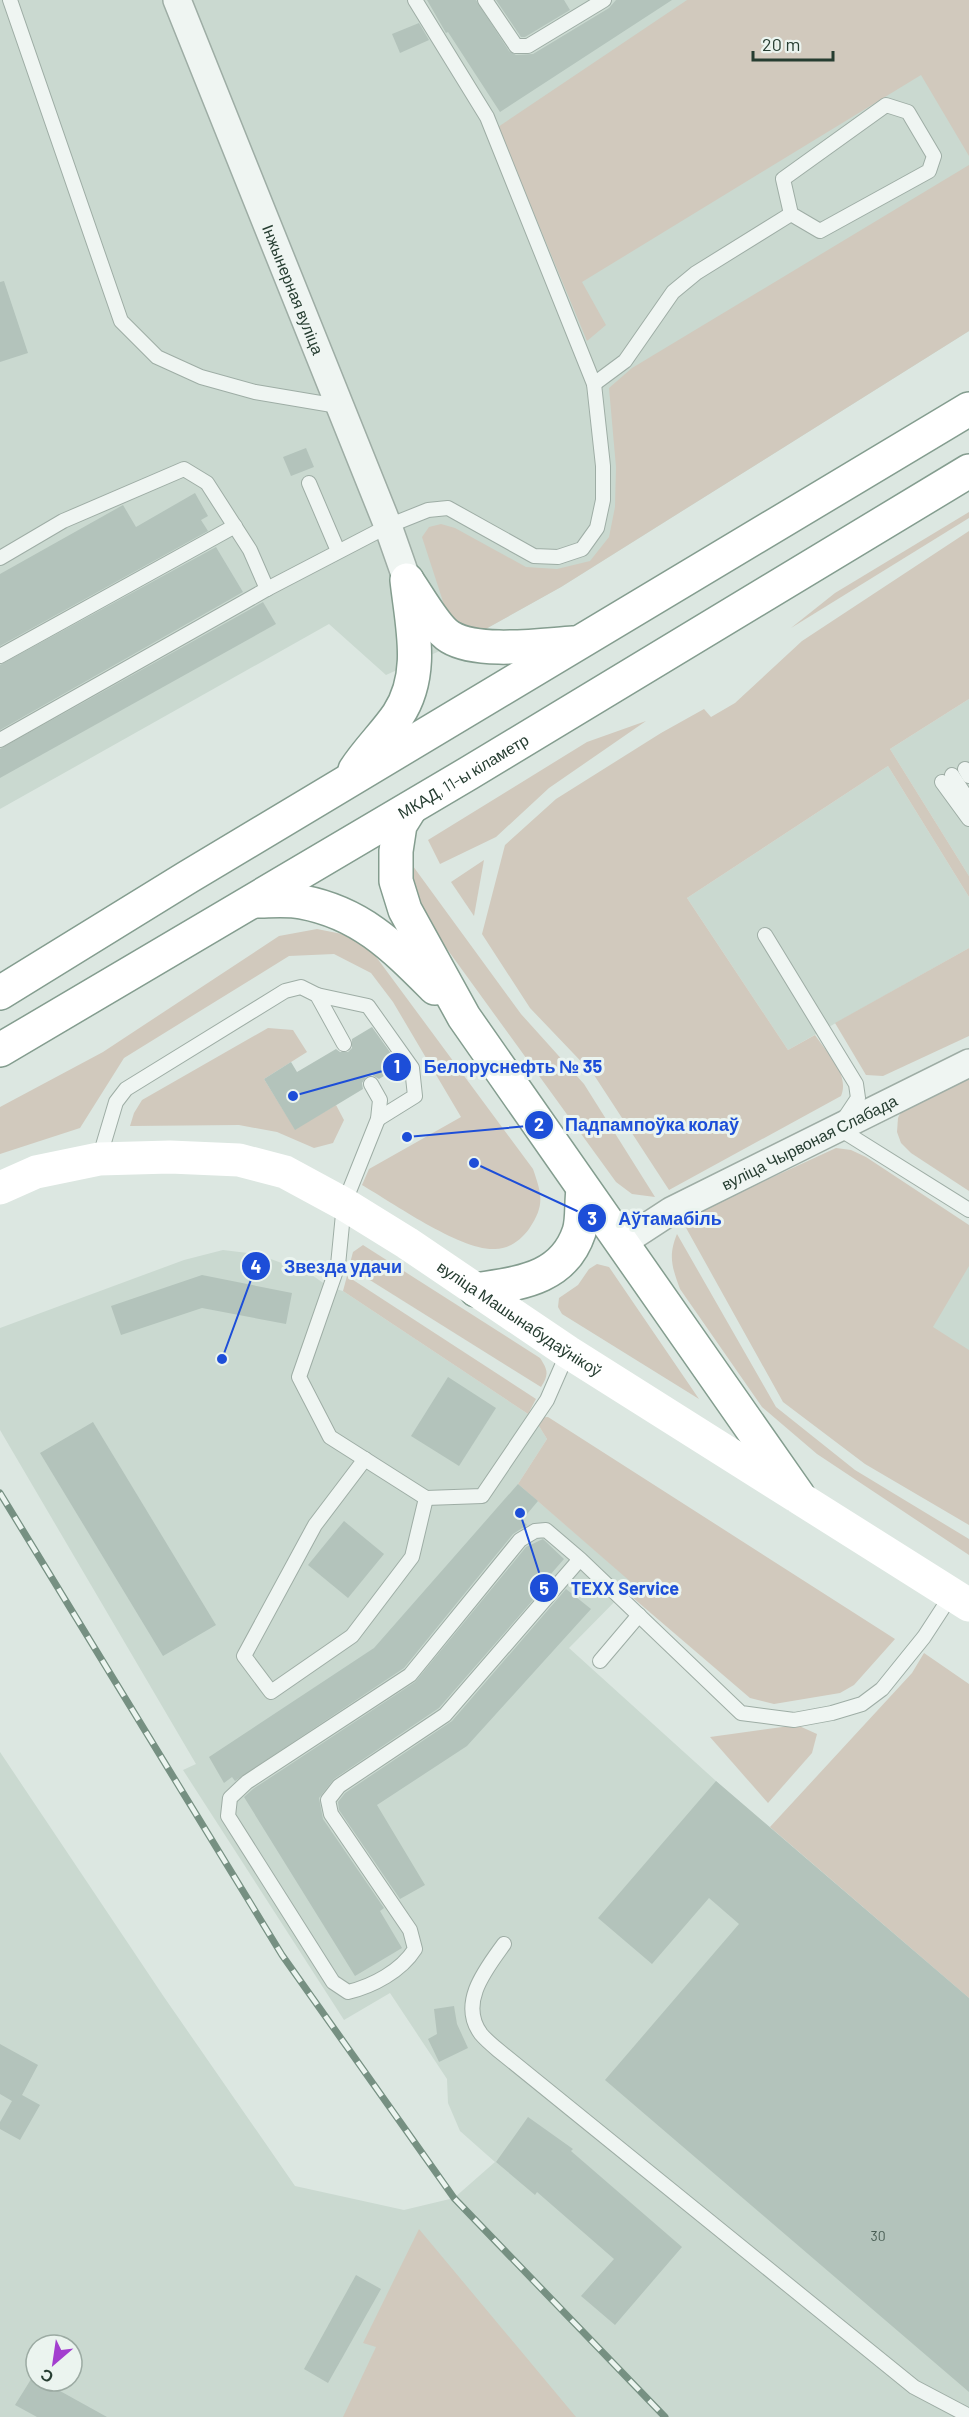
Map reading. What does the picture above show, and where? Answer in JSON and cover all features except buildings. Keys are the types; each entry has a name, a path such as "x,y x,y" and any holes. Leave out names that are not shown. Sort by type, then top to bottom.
{"main road":[{"path":"0,993 969,409"},
{"name":"МКАД, 11-ы кіламетр","path":"0,1050 410,809 952,483"},
{"path":"407,580 449,637 471,645 509,647 578,643"},
{"path":"348,782 366,753 397,717 409,696 415,671 415,660 407,580"},
{"path":"410,809 400,825 396,851 396,881 405,910 464,1017 798,1495"},
{"path":"255,901 300,901 341,912 374,931 400,953 464,1017"},
{"name":"вуліца Машынабудаўнікоў","path":"0,1188 36,1172 99,1159 170,1157 239,1160 285,1172 344,1204 568,1352 798,1495 960,1600"},
{"path":"476,1290 539,1277 562,1262 579,1232 583,1190"}],"street":[{"name":"Інжынерная вуліца","path":"177,0 388,526 407,580"},
{"name":"вуліца Чырвоная Слабада","path":"622,1243 671,1210 969,1063"}],"lane":[{"path":"10,0 122,321 157,357 201,377 255,392 338,406"},
{"path":"0,740 267,589 388,526 428,510 448,508 534,556 558,557 582,549 597,528 603,500 603,466 594,384 487,117 415,0"},
{"path":"485,0 516,46 528,46 581,6 604,0"},
{"path":"886,105 908,112 934,156 929,171 820,231 791,214 783,179 886,105"},
{"path":"594,384 625,361 673,292 696,273 791,214"},
{"path":"0,558 63,521 184,469 207,483 250,550 267,589"},
{"path":"309,483 338,551"},
{"path":"0,656 235,526"},
{"path":"957,776 969,801"},
{"path":"957,776 969,819"},
{"path":"765,935 856,1084 858,1098 838,1128 969,1210"},
{"path":"99,1159 116,1102 126,1089 285,991 301,987 316,995 368,1006 412,1068 415,1096 378,1119"},
{"path":"316,995 344,1044"},
{"path":"371,1084 380,1100 378,1119 344,1204 338,1265 299,1377 330,1437 426,1498 482,1496 547,1401 568,1352"},
{"path":"365,1459 315,1525 244,1656 271,1692 352,1636 412,1557 426,1498"},
{"path":"579,1559 445,1715 339,1786 328,1800 331,1814 410,1930 415,1949 406,1962 364,1988 348,1992 333,1982 228,1816 230,1798 247,1782 410,1675 520,1540 535,1531 546,1530 579,1559 639,1615 741,1713 794,1720 832,1713 862,1704 882,1689 924,1637 960,1600"},
{"path":"600,1661 639,1615"},
{"path":"504,1944 480,1977 475,1992 472,2012 480,2032 498,2050 914,2387 969,2416"}],"shaded area":[{"path":"0,0 969,0 969,331 561,587 473,636 386,675 329,624 0,809"},
{"path":"687,0 969,0 969,156 921,75 582,282 606,325 587,341 498,127"},
{"path":"969,165 969,331 561,587 473,636 449,620 422,537 429,527 441,524 455,528 526,567 557,569 590,561 609,537 615,507 616,467 609,388 632,368"},
{"path":"969,512 969,518 791,628 835,593"},
{"path":"969,531 969,699 890,749 969,876 969,897 888,766 687,898 788,1050 815,1035 836,1064 843,1088 841,1096 669,1190 594,1075 530,1008 482,934 505,845 556,799 661,733 704,709 711,717 735,703 802,641"},
{"path":"969,699 969,876 890,749"},
{"path":"646,721 549,788 496,837 440,864 428,840 587,742"},
{"path":"888,766 969,897 969,948 788,1050 687,898"},
{"path":"484,860 474,916 451,882"},
{"path":"410,862 521,1014 584,1084 655,1197 632,1194 616,1182 426,920 411,893"},
{"path":"317,929 352,936 374,954 533,1169 540,1193 540,1206 529,1229 514,1243 495,1249 481,1248 464,1242 427,1224 362,1185 369,1169 461,1117 393,1002 371,973 334,954 289,956 124,1058 80,1128 0,1154 0,1107 103,1052 279,936"},
{"path":"969,948 969,1036 883,1076 866,1075 835,1023"},
{"path":"268,1028 293,1030 307,1052 264,1079 295,1129 336,1105 344,1120 333,1143 314,1148 277,1132 239,1125 130,1126 134,1113 142,1100"},
{"path":"969,1072 969,1191 911,1153 901,1143 897,1132 898,1118 904,1105"},
{"path":"836,1148 851,1150 866,1157 969,1225 969,1266 933,1327 969,1350 969,1525 865,1464 783,1402 685,1226 692,1214"},
{"path":"677,1234 776,1407 855,1470 969,1539 969,1555 817,1454 762,1407 680,1289 672,1262"},
{"path":"363,1245 540,1358 546,1373 541,1387 349,1267 353,1252"},
{"path":"223,1250 257,1254 309,1273 329,1287 343,1291 534,1418 547,1439 518,1484 633,1583 569,1648 716,1781 969,1998 969,2417 0,2417 0,1752 164,1997 295,2186 404,2210 454,2198 495,2162 460,2131 448,2103 447,2079 390,1993 344,2020 183,1770 196,1764 0,1430 0,1328 184,1260"},
{"path":"969,1260 969,1359 924,1332"},
{"path":"597,1264 609,1267 699,1399 562,1314 558,1307 559,1298 578,1285 589,1269"},
{"path":"347,1276 536,1399 528,1414 343,1291"},
{"path":"548,1417 895,1639 854,1685 840,1693 774,1704 750,1698 625,1591 632,1583 518,1484 547,1439 534,1418"},
{"path":"924,1653 969,1684 969,1998 770,1827 912,1673"},
{"path":"797,1725 817,1734 812,1753 768,1803 710,1737"},
{"path":"419,2229 576,2417 343,2417 376,2347 363,2343"}],"railway":[{"path":"0,1493 282,1955 454,2198 665,2417"}],"place":[{"name":"Белоруснефть № 35","path":"293,1096"},
{"name":"Падпампоўка колаў","path":"407,1137"},
{"name":"Аўтамабіль","path":"474,1163"},
{"name":"Звезда удачи","path":"222,1359"},
{"name":"TEXX Service","path":"520,1513"}]}
